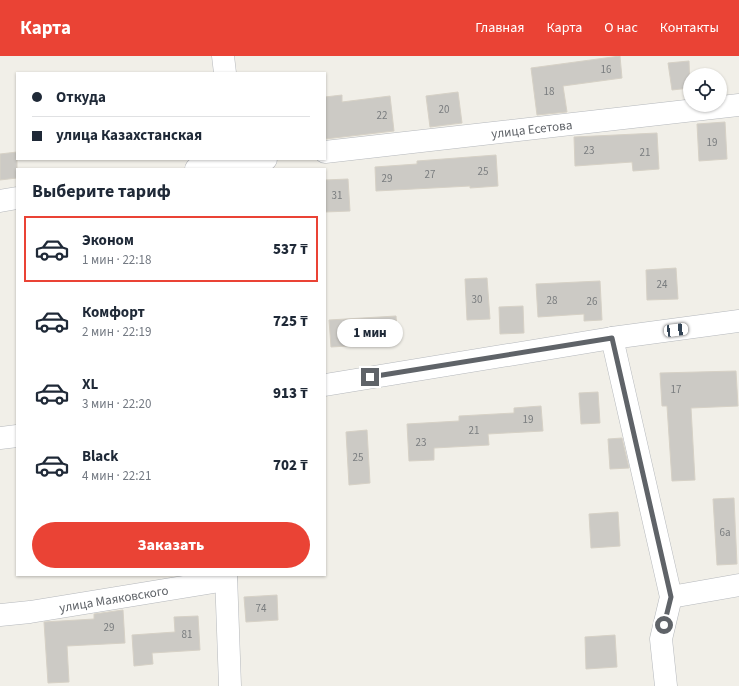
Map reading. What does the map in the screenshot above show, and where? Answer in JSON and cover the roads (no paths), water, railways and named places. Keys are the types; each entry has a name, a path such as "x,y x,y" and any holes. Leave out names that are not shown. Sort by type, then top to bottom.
{"street":[{"path":"223,56 225,72"},
{"name":"улица Есетова","path":"326,152 739,105"},
{"path":"203,168 259,160"},
{"path":"0,201 16,198"},
{"path":"326,385 612,338 739,321"},
{"path":"612,338 671,597 661,639 666,686"},
{"path":"0,438 16,436"},
{"path":"226,577 230,686"},
{"name":"улица Маяковского","path":"0,615 30,612 226,577"},
{"path":"671,597 739,585"}]}
